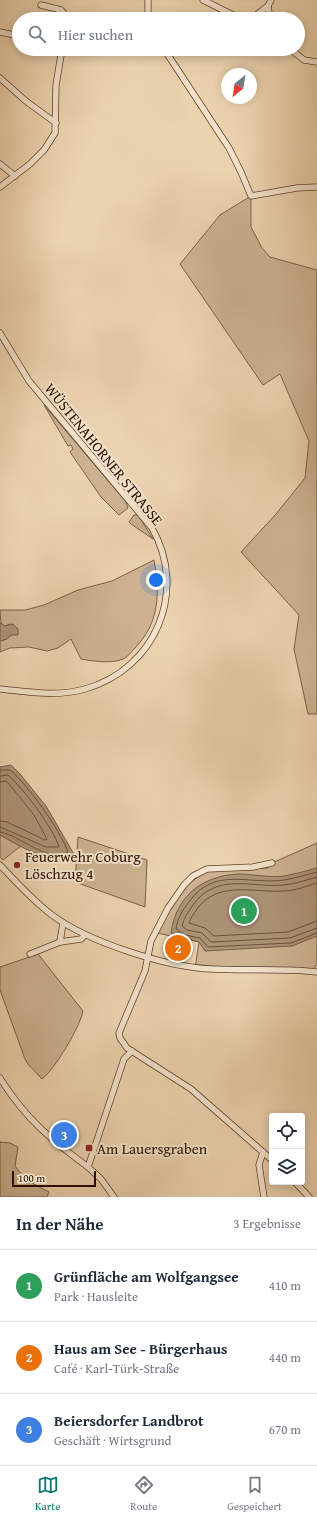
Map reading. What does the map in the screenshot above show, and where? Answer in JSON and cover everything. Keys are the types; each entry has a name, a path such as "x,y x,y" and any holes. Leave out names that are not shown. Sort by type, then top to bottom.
{"street":[{"path":"148,0 148,12"},
{"path":"203,0 227,12"},
{"path":"259,12 270,3"},
{"path":"41,5 61,10 63,12"},
{"path":"0,32 12,35"},
{"path":"0,187 44,150 55,133 56,85 61,56"},
{"path":"169,56 230,148 251,196 297,188 317,187"},
{"path":"299,56 304,60 317,62"},
{"path":"0,78 27,102 56,123"},
{"path":"0,164 14,176"},
{"name":"WÜSTENAHORNER STRASSE","path":"0,332 30,381 152,528 166,561 168,575 167,598 162,619 148,644 130,664 110,678 86,689 64,693 43,694 0,689"},
{"path":"269,1157 191,1089 132,1051 123,1043 119,1033 145,971 146,956 150,941 168,908 184,885 193,876 207,869 253,867 272,863"},
{"path":"0,865 38,904 63,923 85,935 146,956 187,967 207,969 317,972"},
{"path":"60,942 63,923"},
{"path":"30,954 60,942 81,939 85,935"},
{"path":"88,1166 124,1059 132,1051"},
{"path":"0,1078 21,1110 36,1126 88,1166 101,1179 114,1197"},
{"path":"263,1152 259,1165 264,1197"},
{"path":"298,1185 309,1197"}],"shaded area":[{"path":"251,196 251,227 262,248 270,257 317,270 317,714 308,714 294,649 299,615 241,552 276,514 305,478 309,441 280,374 263,385 180,264 220,215"},
{"path":"44,405 126,502 128,508 119,515 101,497 70,452 73,449 71,445 68,446"},
{"path":"134,515 138,515 153,539 129,522"},
{"path":"154,560 157,596 153,618 143,639 129,655 119,661 108,662 81,659 71,639 58,648 47,651 29,647 10,648 0,652 0,641 7,639 18,629 10,624 5,626 1,625 0,610 25,610 44,605 78,590 112,581"},
{"path":"0,835 21,846 3,860 0,857"},
{"path":"78,837 147,860 145,907 75,882"},
{"path":"317,843 317,965 311,971 195,968 199,942 157,933 178,896 192,881 201,875 211,870 268,868 272,863"},
{"path":"38,954 83,1011 77,1027 66,1047 42,1079 25,1059 0,990 0,967"},
{"path":"0,1142 10,1143 18,1147 15,1166 26,1180 49,1192 47,1197 0,1197"}],"water":[{"path":"0,623 5,626 13,624 18,629 18,635 11,635 7,639 0,641"},
{"path":"11,765 46,806 75,856 66,858 46,857 26,849 0,835 0,767"},
{"path":"317,868 317,936 292,946 205,951 199,942 171,933 178,909 185,899 192,891 213,879 238,874 273,877 284,876"}],"place":[{"name":"Feuerwehr Coburg Löschzug 4","path":"17,865"},
{"name":"Grünfläche am Wolfgangsee","path":"244,911"},
{"name":"Haus am See - Bürgerhaus","path":"178,948"},
{"name":"Beiersdorfer Landbrot","path":"64,1135"},
{"name":"Am Lauersgraben","path":"89,1148"}]}
